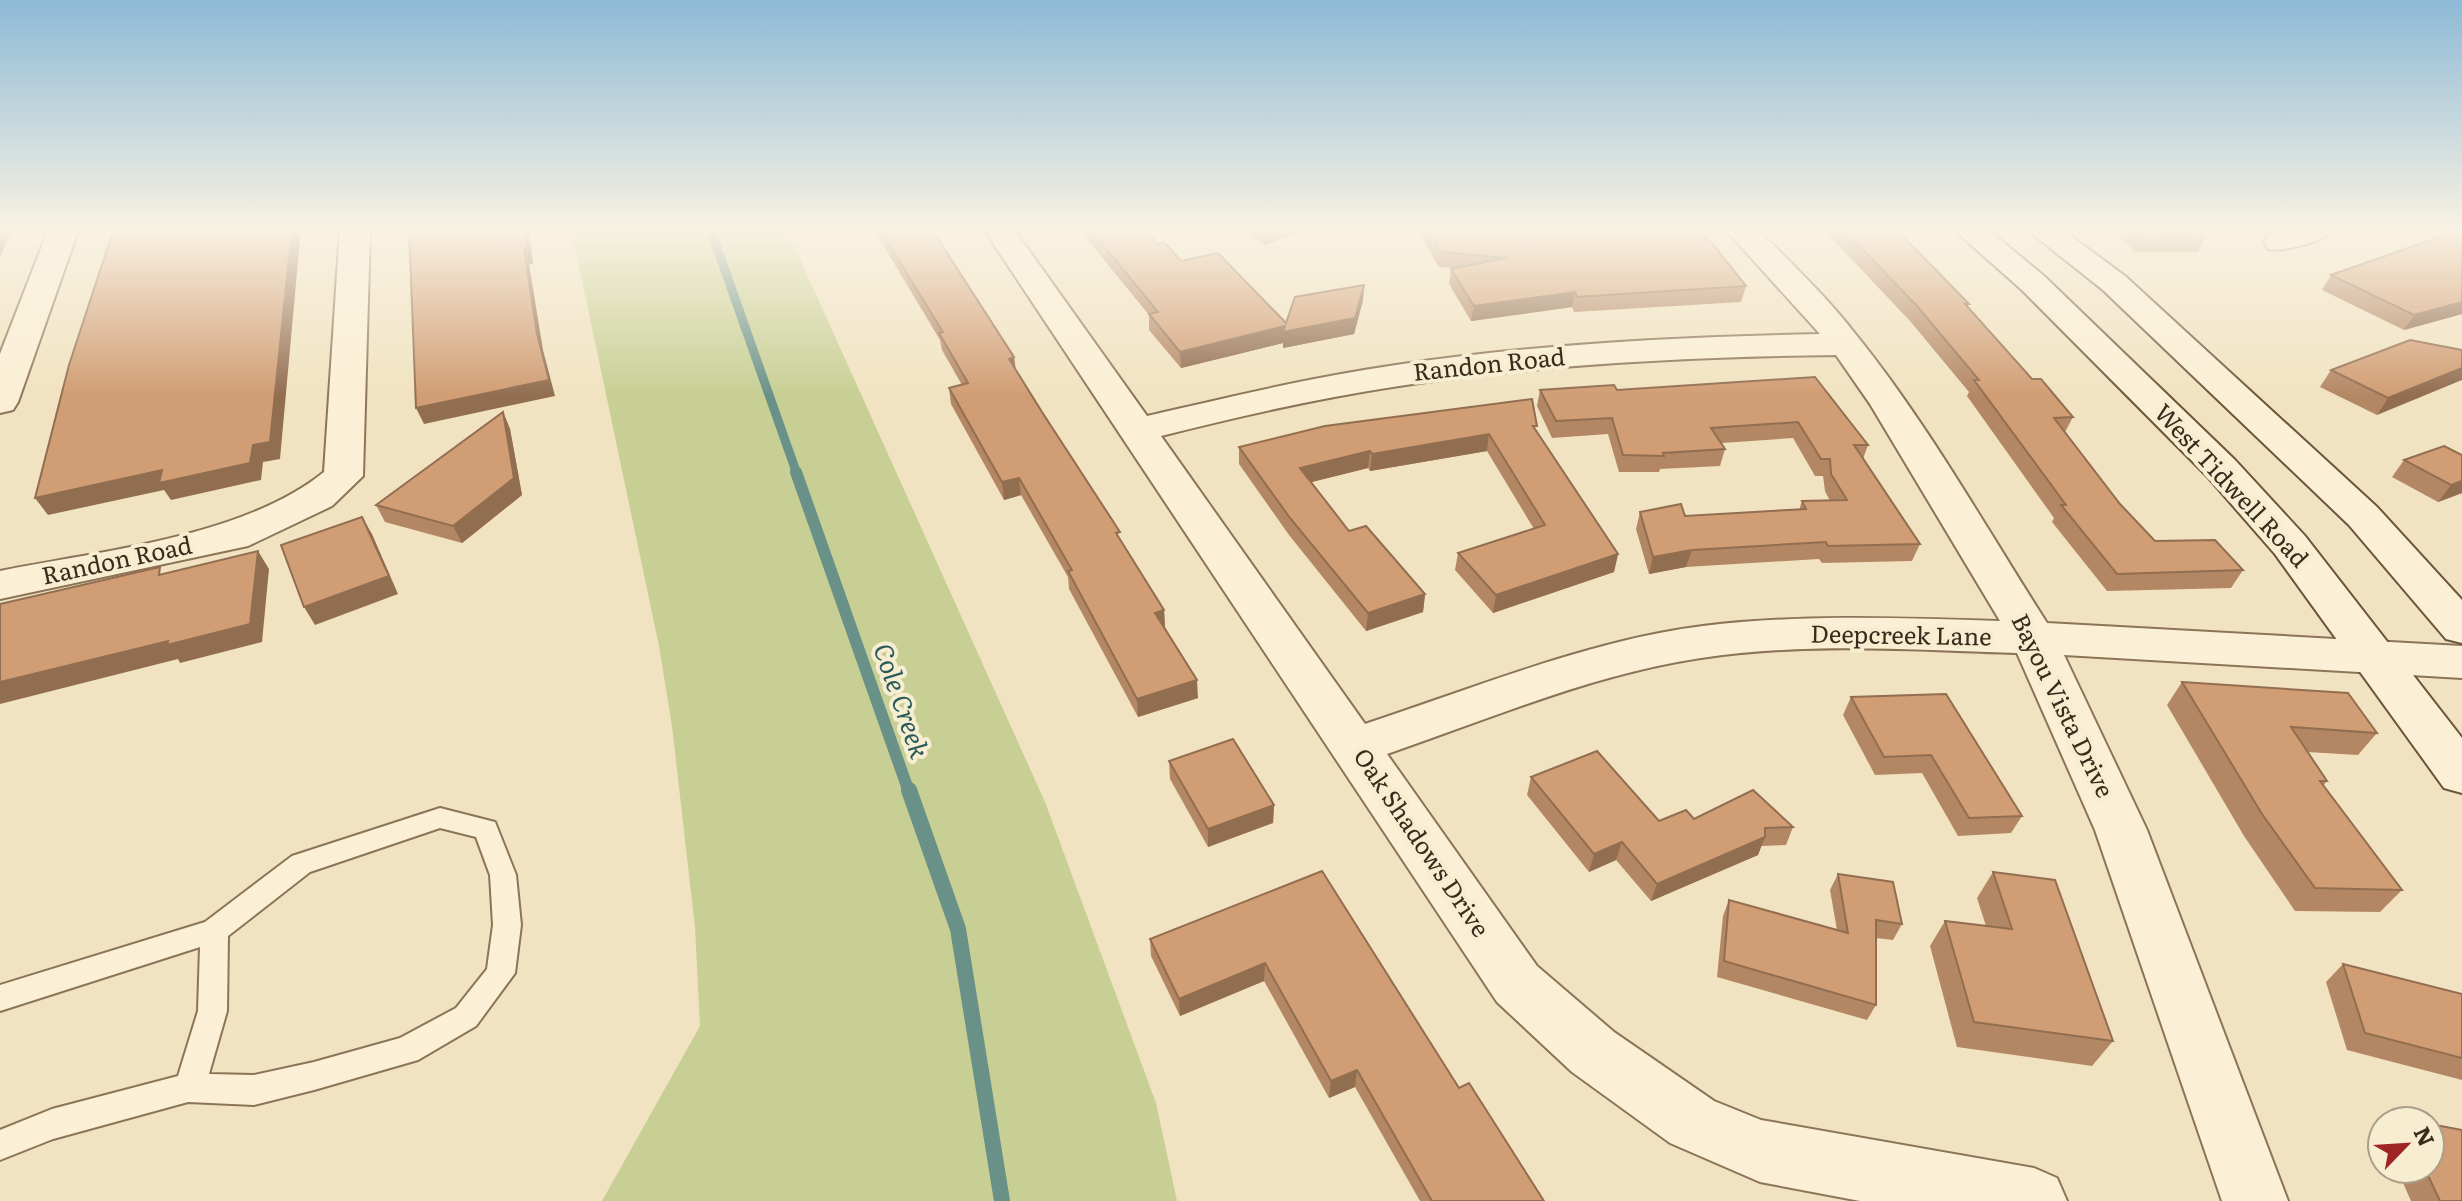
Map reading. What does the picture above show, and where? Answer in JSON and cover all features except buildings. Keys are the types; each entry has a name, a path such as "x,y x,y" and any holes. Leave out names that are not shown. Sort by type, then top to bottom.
{"street":[{"path":"0,402 43,284"},
{"name":"Randon Road","path":"0,585 233,537 318,497 343,476 352,284"},
{"name":"Oak Shadows Drive","path":"1037,284 1517,984 1593,1052 1692,1122 1760,1151 2034,1201"},
{"name":"Bayou Vista Drive","path":"1793,284 1846,344 1888,404 2033,638 2121,830 2255,1201"},
{"name":"West Tidwell Road","path":"2034,284 2221,468 2290,545 2462,774"},
{"path":"2115,284 2363,516 2462,628"},
{"name":"Randon Road","path":"1138,430 1269,399 1399,375 1709,345 1846,344"},
{"name":"Deepcreek Lane","path":"1354,746 1610,661 1701,642 1789,635 1883,633 2033,638 2462,662"}],"lane":[{"path":"0,998 214,931 301,864 440,818 486,829 503,875 507,925 501,973 466,1017 407,1050 254,1090 188,1088 52,1124 0,1145"},
{"path":"188,1088 206,1048 217,997 214,931"}],"green space":[{"path":"583,284 811,284 1045,802 1156,1103 1177,1201 602,1201 700,1026 695,927 672,726 659,646"}],"waterway":[{"name":"Cole Creek","path":"730,284 797,474"},
{"name":"Cole Creek","path":"796,472 909,792"},
{"name":"Cole Creek","path":"909,790 958,929 1002,1201"}]}
